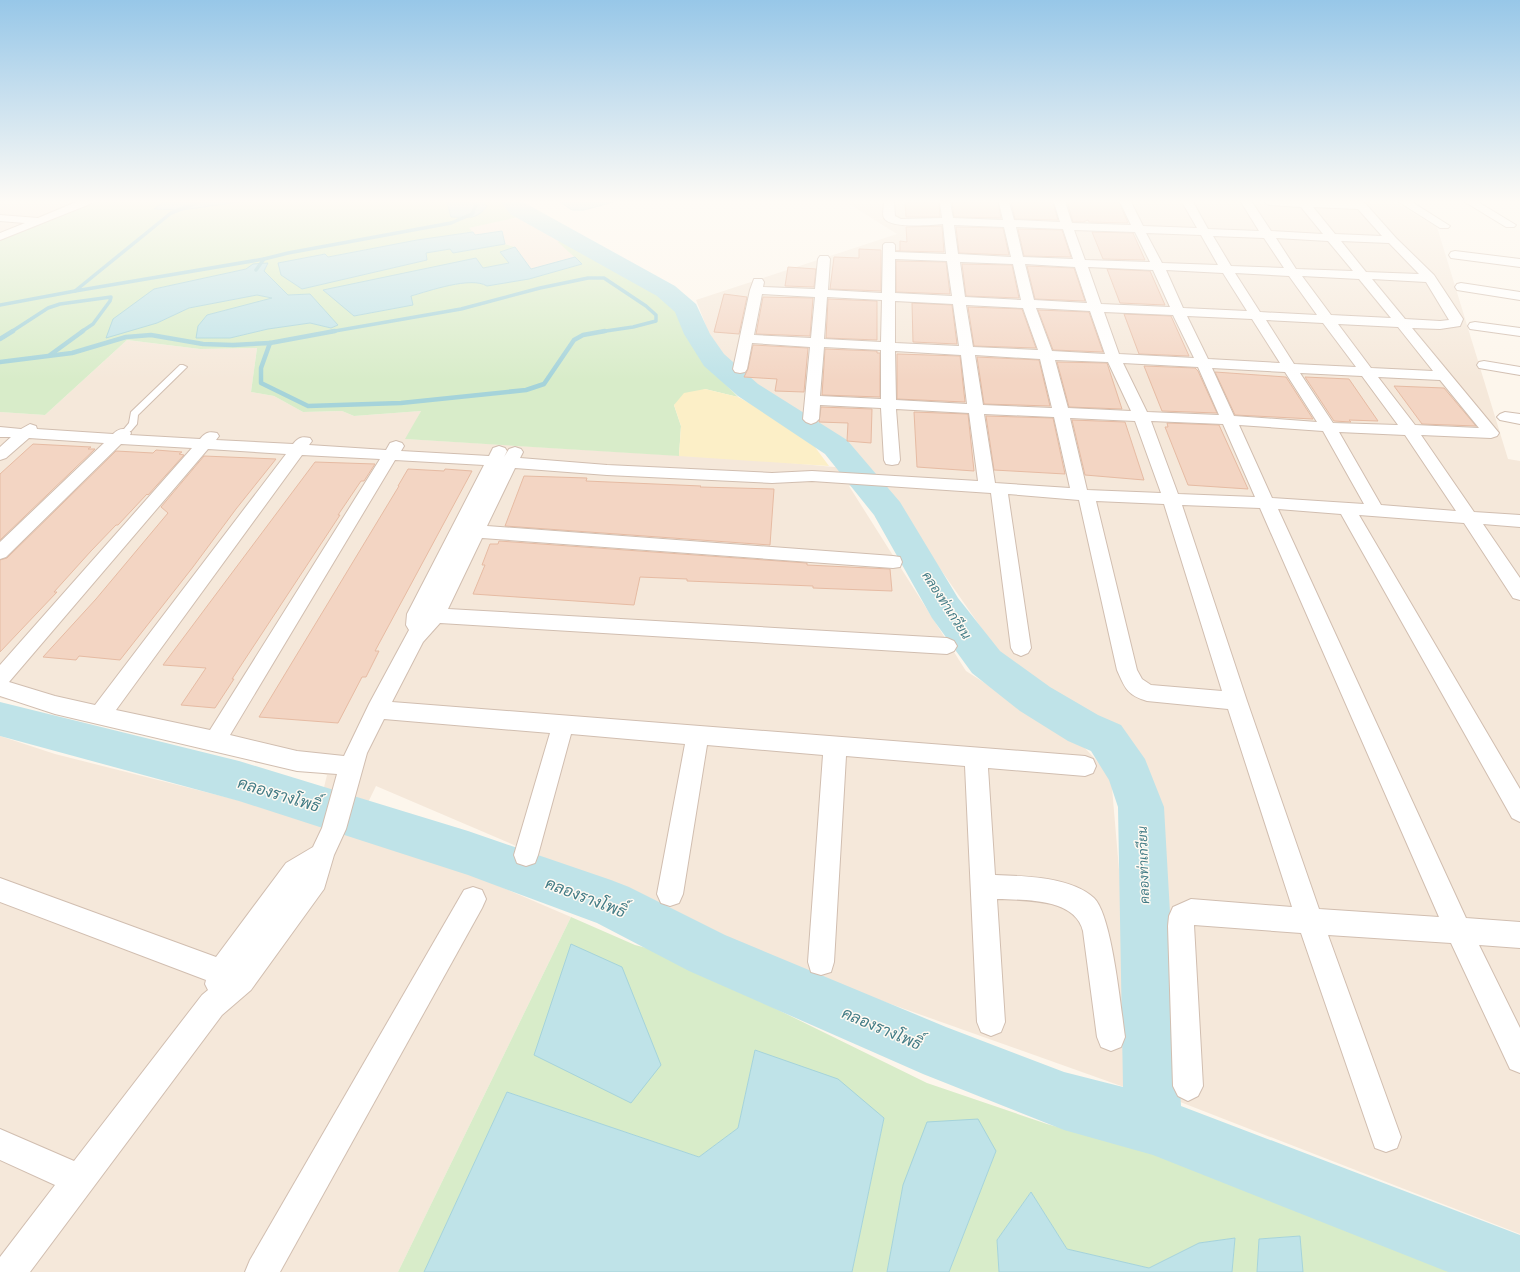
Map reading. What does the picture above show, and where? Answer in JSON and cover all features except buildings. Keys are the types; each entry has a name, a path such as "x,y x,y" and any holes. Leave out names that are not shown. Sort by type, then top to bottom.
{"street":[{"path":"811,419 824,261"},
{"path":"889,261 888,404 892,460"},
{"path":"954,261 958,300 976,409 993,488 1020,648"},
{"path":"1018,261 1028,303 1046,354 1062,412 1127,670 1134,685 1147,693 1236,701"},
{"path":"1039,261 1430,278"},
{"path":"1155,261 1268,503 1458,930 1520,1059"},
{"path":"1222,261 1328,427 1376,511"},
{"path":"1285,261 1410,430 1520,593"},
{"path":"813,400 1229,420 1328,427 1491,432 1351,261"},
{"path":"740,369 757,286 821,294 1095,306 1440,325 1455,323 1456,319 1430,278 1413,261"},
{"path":"1507,261 1520,263"},
{"path":"1080,264 1113,358 1141,416 1171,498 1236,701 1310,922 1386,1137"},
{"path":"1461,288 1520,296"},
{"path":"1474,326 1520,332"},
{"path":"746,339 1445,376"},
{"path":"1484,365 1520,371"},
{"path":"0,421 37,423 123,433 209,439 730,470 772,478 812,476 1083,495 1268,503 1468,516 1520,521"},
{"path":"0,455 37,423"},
{"path":"0,432 24,434 123,433"},
{"path":"0,553 123,433"},
{"path":"0,679 209,439"},
{"path":"100,715 302,444"},
{"path":"215,741 395,450"},
{"path":"9,1272 212,1005 232,976 315,881 322,855 334,829 356,753 504,456"},
{"path":"1347,509 1520,811"},
{"path":"467,531 893,562"},
{"path":"426,614 947,646"},
{"path":"0,688 55,705 297,761 350,771"},
{"path":"377,710 1085,766"},
{"path":"526,855 563,724"},
{"path":"670,894 698,735"},
{"path":"821,962 835,746"},
{"path":"976,758 991,1022"},
{"path":"984,886 1059,893 1086,907 1093,920 1096,931 1112,1037"},
{"path":"0,890 232,976"},
{"path":"262,1272 473,899"},
{"path":"1188,1086 1181,926 1182,916 1191,912 1310,922 1520,935"},
{"path":"0,1144 79,1180"}],"lane":[{"path":"123,433 133,424 134,414 182,367"}],"shaded area":[{"path":"525,261 559,261 531,269"},
{"path":"814,261 1448,261 1508,459 1520,461 1520,1234 1170,1098 1158,795 1115,726 1034,688 1003,659 886,491 849,486 966,671 1083,746 1111,776 1138,1092 736,949 720,933 376,786 357,825 571,917 398,1272 0,1272 0,736 55,754 316,820 327,775 0,698 0,412 45,415 127,340 200,349 257,348 251,392 274,396 303,412 342,411 354,416 421,411 406,439 769,461 867,470 845,448 771,401 734,372 710,336 696,300"}],"green space":[{"path":"0,261 286,261 278,263 281,275 302,289 421,261 509,261 510,263 323,290 355,316 412,305 411,296 450,285 461,283 480,283 487,286 529,279 582,264 579,261 606,261 609,263 610,268 671,302 684,317 701,359 738,397 705,389 674,405 681,426 679,456 405,439 421,411 354,416 342,411 303,412 274,396 251,392 257,348 200,349 127,340 45,415 0,412","holes":["268,264 264,271 288,295 310,294 337,325 331,328 310,323 268,329 230,338 207,315 274,298 257,295 189,308 157,323 106,337 154,289"]},
{"path":"571,917 635,945 658,951 927,1083 1047,1124 1312,1199 1474,1272 1303,1272 1299,1236 1259,1239 1257,1272 1232,1272 1235,1238 1199,1243 1149,1268 1067,1249 1031,1192 997,1240 999,1272 949,1272 996,1151 903,1185 887,1272 852,1272 884,1118 755,1050 738,1128 699,1157 507,1092 424,1272 398,1272"}],"sand":[{"path":"705,389 738,397 794,427 812,443 829,466 679,456 681,426 674,405 684,393"}],"water":[{"path":"287,261 421,261 302,289 281,275 278,263"},
{"path":"460,261 478,261 483,268 509,263 508,261 525,261 531,269 559,261 579,261 582,264 529,279 487,286 480,283 461,283 450,285 411,296 413,305 354,316 323,290"},
{"path":"268,263 264,271 288,295 310,294 338,325 331,328 310,323 268,329 230,338 196,338 198,326 207,315 272,298 257,295 189,308 157,323 106,338 113,319 154,289 246,269 253,264"},
{"path":"571,944 622,967 661,1065 631,1103 534,1055"},
{"path":"755,1050 838,1079 884,1118 852,1272 424,1272 507,1092 699,1157 738,1128"},
{"path":"978,1119 996,1151 949,1272 887,1272 903,1185 927,1122"},
{"path":"1031,1192 1067,1249 1149,1268 1199,1243 1235,1238 1232,1272 999,1272 997,1240"},
{"path":"1300,1236 1303,1272 1257,1272 1259,1239"}],"waterway":[{"path":"75,291 111,261"},
{"path":"75,291 250,261"},
{"path":"256,270 262,261"},
{"name":"คลองท่าเกวียน","path":"613,261 666,291 687,309 697,334 714,360 748,390 836,447 888,510 945,608 986,662 1035,699 1083,728 1106,738 1129,773 1141,807 1153,1125"},
{"path":"329,332 461,309 540,288 588,278 604,278 646,306 656,315 656,321 633,327 602,332"},
{"path":"0,305 75,291"},
{"path":"11,332 48,308 60,304 111,297 110,301 93,324 81,332"},
{"path":"0,339 13,331"},
{"path":"50,355 83,331"},
{"path":"270,343 335,331"},
{"path":"270,343 261,368 261,383 308,406 401,403 526,390 544,384 574,340 583,335 602,332"},
{"path":"0,362 72,353 126,337 151,335 203,344 233,345 270,343"},
{"name":"คลองรางโพธิ์","path":"0,719 239,781 468,853 611,904 707,953 943,1054 1064,1101 1153,1125"},
{"path":"1153,1125 1520,1268"}]}
